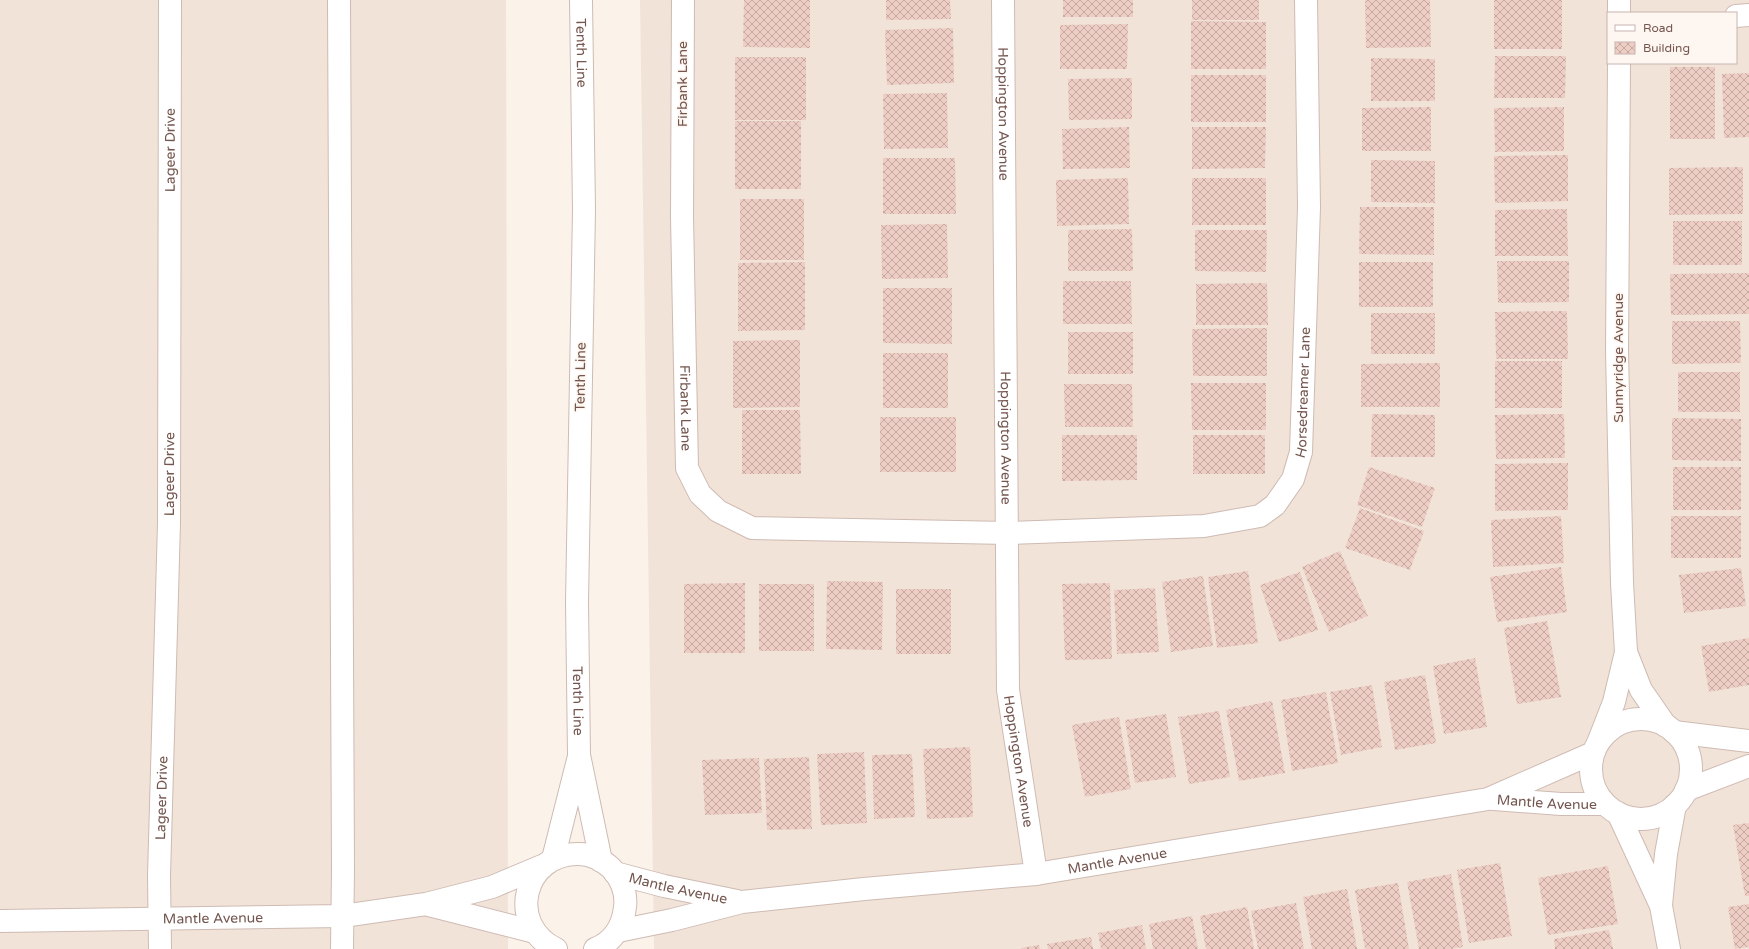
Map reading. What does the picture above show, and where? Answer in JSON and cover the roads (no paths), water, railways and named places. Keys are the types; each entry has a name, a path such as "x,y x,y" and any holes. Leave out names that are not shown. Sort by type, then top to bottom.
{"street":[{"name":"Lageer Drive","path":"160,949 159,876 169,523 170,0"},
{"path":"339,0 342,949"},
{"name":"Tenth Line","path":"580,0 584,210 577,602 579,755 608,867 623,886 626,901 624,917 618,931"},
{"name":"Firbank Lane","path":"683,0 682,217 687,468 700,494 718,511 752,528 1008,533"},
{"name":"Hoppington Avenue","path":"1004,0 1008,690 1036,874"},
{"name":"Horsedreamer Lane","path":"1008,533 1204,526 1260,516 1275,505 1293,479 1301,452 1309,215 1306,0"},
{"path":"1619,0 1619,12"},
{"path":"1737,16 1749,15"},
{"name":"Sunnyridge Avenue","path":"1596,748 1614,702 1626,652 1622,583 1618,351 1619,64"},
{"name":"Sunnyridge Avenue","path":"1626,652 1641,690 1670,729"},
{"path":"1661,906 1612,809 1597,793 1592,780 1591,767 1596,748 1608,732 1621,723 1636,719 1652,720 1670,729 1749,741"},
{"path":"1669,949 1661,906 1666,854 1681,798 1690,775 1690,759 1684,744 1670,729"},
{"name":"Mantle Avenue","path":"1488,799 1596,748"},
{"name":"Tenth Line","path":"548,863 579,755"},
{"path":"1612,809 1633,818 1648,818 1663,814 1681,798 1749,766"},
{"name":"Mantle Avenue","path":"618,931 672,920 742,902 864,889 1036,874 1488,799 1612,809"},
{"name":"Mantle Avenue","path":"0,921 159,920 343,916 426,904 492,887 569,854 586,854 608,867 664,886 742,902"},
{"path":"547,944 527,912 527,890 533,877 548,863"},
{"name":"Mantle Avenue","path":"426,904 547,944"},
{"path":"599,948 618,931"}]}
